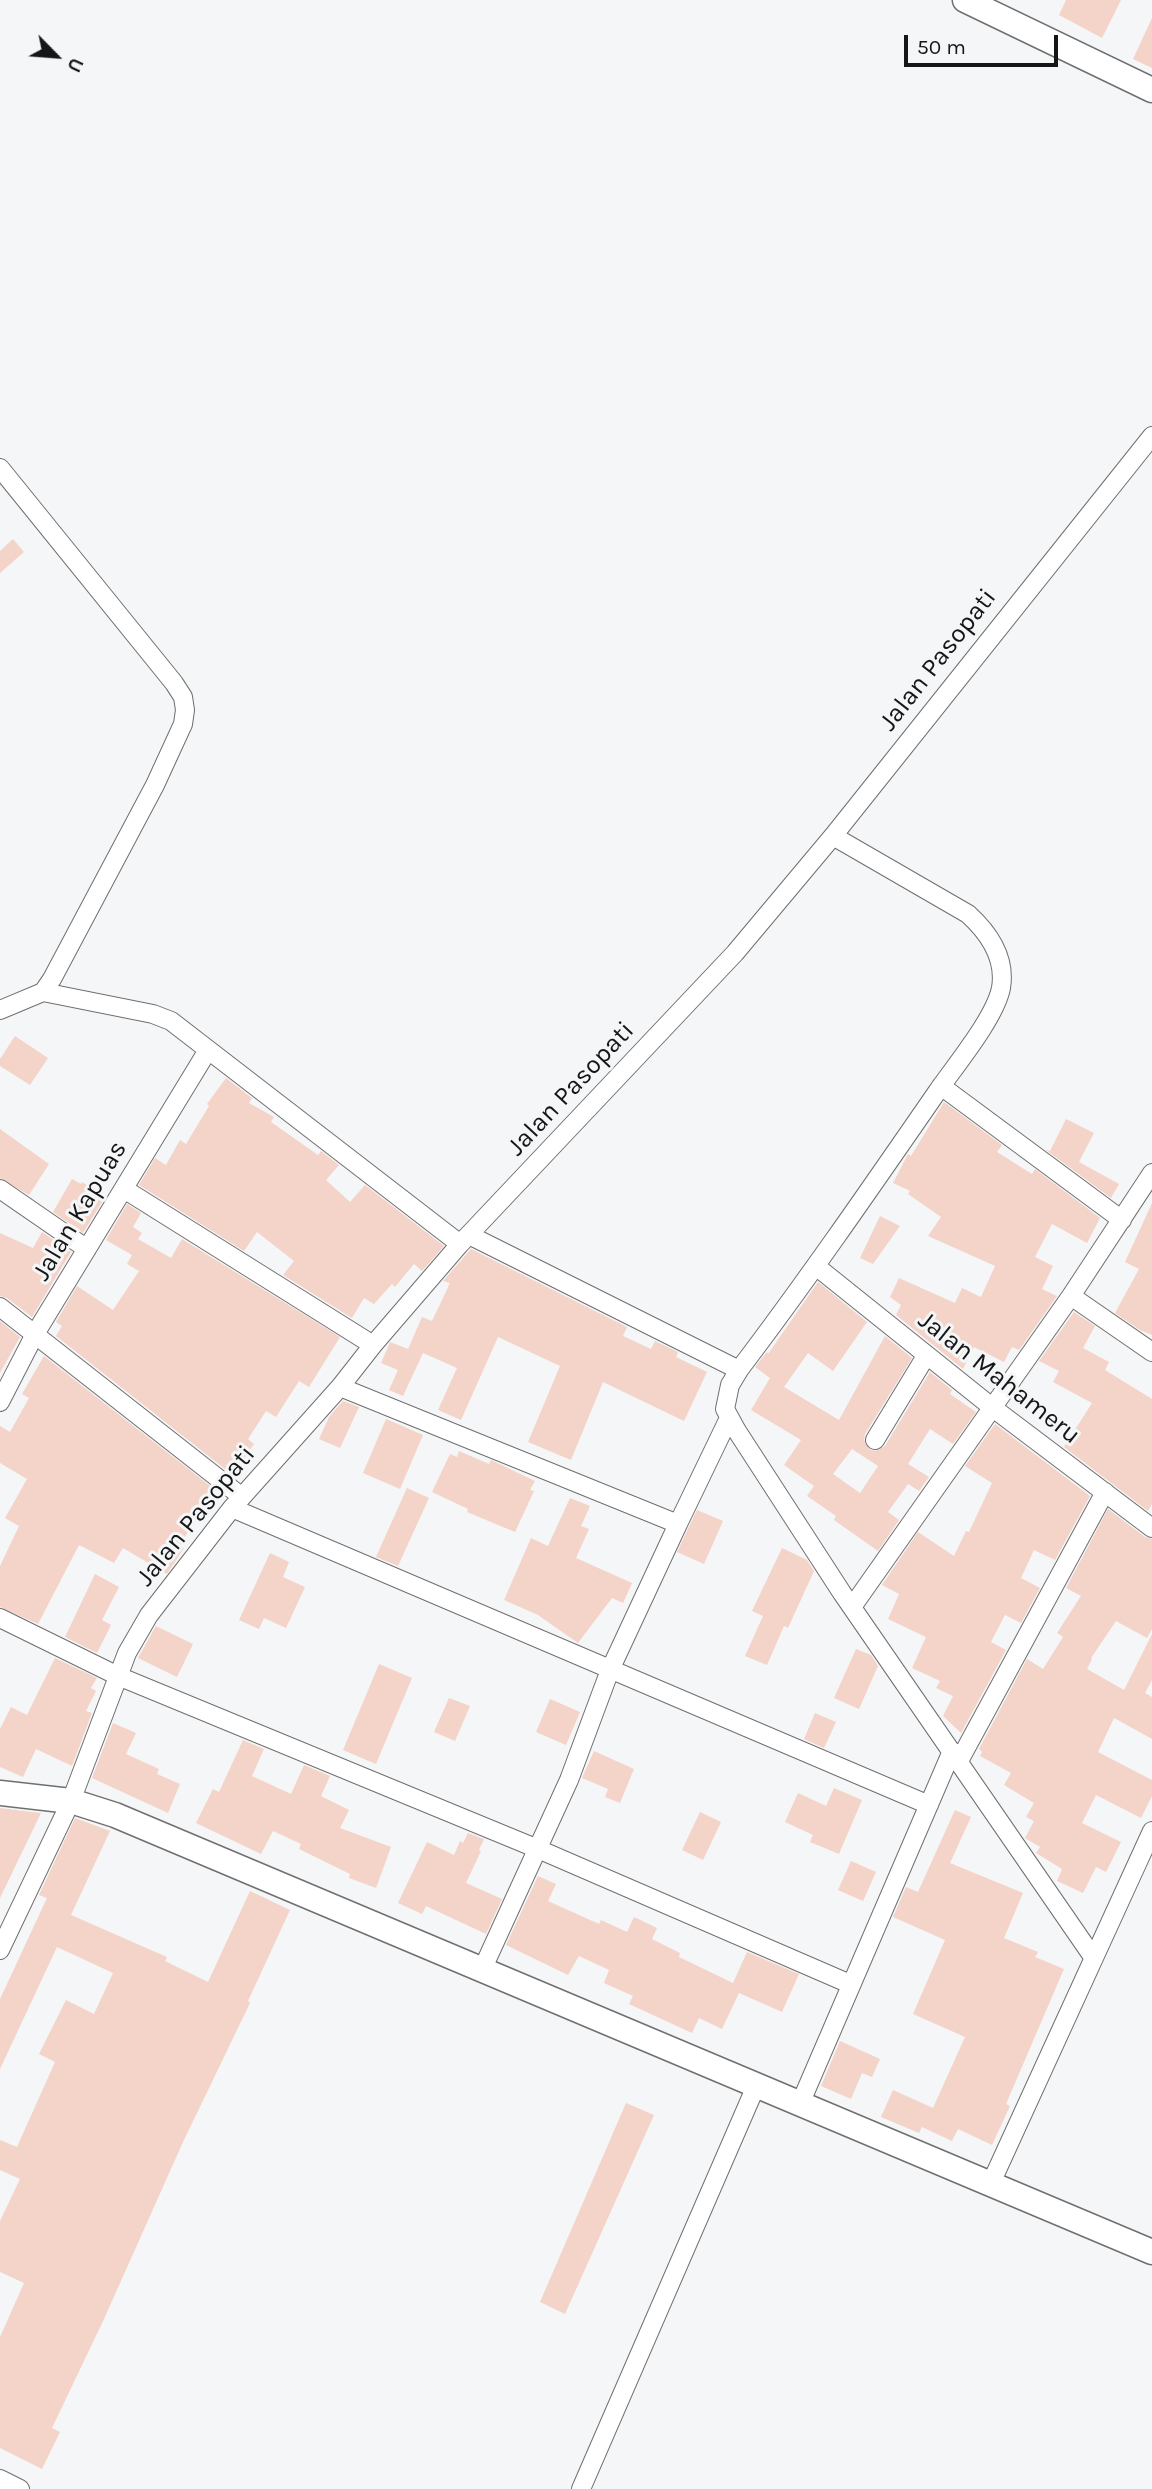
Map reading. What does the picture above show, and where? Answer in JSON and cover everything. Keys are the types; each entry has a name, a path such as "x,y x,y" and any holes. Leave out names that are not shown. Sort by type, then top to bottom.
{"main road":[{"path":"965,0 1002,8 1152,90"},
{"path":"0,1793 71,1801 115,1815 1152,2252"}],"street":[{"name":"Jalan Pasopati","path":"0,1950 71,1801 127,1653 149,1615 237,1502 340,1387 464,1240 735,953 833,836 1152,436"},
{"path":"0,468 174,683 183,697 185,710 183,724 155,785 52,979 43,992 0,1010"},
{"path":"833,836 968,914 981,926 995,946 1001,965 1000,989 989,1016 817,1267 739,1370 730,1385 725,1409 852,1606 1093,1957"},
{"path":"43,992 153,1014 171,1021 464,1240 739,1370"},
{"name":"Jalan Kapuas","path":"0,1402 36,1334 208,1050"},
{"path":"941,1086 1122,1220"},
{"path":"852,1606 1071,1296 1152,1173"},
{"path":"0,1188 87,1249"},
{"path":"124,1189 373,1345"},
{"name":"Jalan Mahameru","path":"817,1267 926,1356 1152,1528"},
{"path":"1071,1296 1152,1352"},
{"path":"0,1307 237,1502 610,1670 929,1805"},
{"path":"875,1440 926,1356"},
{"path":"340,1387 678,1524"},
{"path":"482,1970 569,1780 610,1670 729,1418"},
{"path":"800,2104 929,1805 1105,1492"},
{"path":"0,1618 118,1676 538,1849 850,1983"},
{"path":"991,2183 1152,1831"},
{"path":"581,2489 756,2085"},
{"path":"0,2479 20,2489"}],"building":[{"path":"1066,0 1121,0 1102,38 1059,15"},
{"path":"1152,18 1152,68 1133,59"},
{"path":"13,539 24,552 0,573 0,551"},
{"path":"15,1036 48,1058 30,1085 0,1066 0,1059"},
{"path":"226,1078 252,1098 249,1103 274,1117 271,1122 318,1155 321,1151 339,1165 326,1180 350,1202 365,1185 444,1246 422,1271 414,1264 395,1287 392,1284 374,1304 364,1298 352,1318 283,1275 294,1261 257,1232 244,1251 139,1185 155,1158 166,1165 180,1140 186,1144 209,1106 207,1104"},
{"path":"944,1102 1002,1145 997,1152 1032,1174 1035,1169 1100,1218 1087,1243 1052,1224 1035,1257 1053,1266 1042,1289 1057,1296 1019,1350 1012,1347 1004,1362 974,1347 963,1369 896,1315 901,1305 890,1297 899,1278 955,1303 962,1288 981,1297 995,1266 928,1236 941,1217 908,1194 910,1191 893,1183 908,1154 911,1156"},
{"path":"1066,1119 1094,1133 1079,1162 1119,1184 1111,1198 1046,1150 1050,1151"},
{"path":"0,1129 49,1164 29,1195 0,1178"},
{"path":"72,1179 81,1184 82,1182 105,1197 83,1233 53,1212"},
{"path":"1152,1203 1152,1335 1115,1313 1139,1269 1125,1262"},
{"path":"127,1204 141,1213 133,1227 142,1233 138,1239 171,1258 182,1239 340,1337 309,1387 299,1381 276,1417 266,1411 248,1439 254,1444 242,1462 235,1457 225,1469 56,1336 62,1326 56,1322 77,1286 113,1310 139,1271 127,1264 132,1255 106,1240"},
{"path":"880,1216 900,1226 873,1264 860,1258"},
{"path":"42,1232 71,1252 32,1317 7,1298 0,1296 0,1233 33,1248"},
{"path":"471,1249 627,1327 623,1336 651,1349 655,1341 678,1352 676,1357 707,1372 684,1421 603,1382 571,1460 528,1442 560,1366 498,1337 461,1420 438,1410 457,1368 423,1353 403,1396 389,1390 398,1370 381,1363 390,1342 408,1349 422,1317 432,1321 450,1283 443,1281"},
{"path":"818,1282 867,1322 833,1371 808,1353 784,1387 839,1420 885,1336 912,1358 865,1434 864,1440 869,1449 875,1451 885,1446 930,1372 952,1390 950,1394 976,1412 953,1444 930,1429 908,1464 929,1477 919,1491 908,1484 888,1512 899,1520 878,1551 834,1520 836,1516 807,1496 814,1486 784,1465 801,1440 751,1410 770,1378 755,1367 767,1352 768,1354","holes":["852,1449 878,1466 860,1493 833,1474"]},
{"path":"1074,1312 1095,1326 1083,1348 1109,1362 1105,1370 1152,1399 1152,1504 1148,1511 1064,1447 1092,1403 1053,1382 1059,1371 1039,1361"},
{"path":"0,1321 20,1337 0,1373"},
{"path":"44,1356 214,1489 180,1545 184,1548 167,1574 123,1548 114,1563 79,1545 38,1624 0,1607 0,1566 19,1526 5,1518 27,1479 0,1463 0,1426 10,1432 29,1398 22,1394"},
{"path":"343,1401 359,1407 340,1448 319,1439 329,1417"},
{"path":"386,1419 423,1435 400,1489 363,1473"},
{"path":"995,1424 1090,1496 1055,1560 1034,1550 1021,1578 1040,1588 1021,1623 1005,1615 991,1642 1006,1650 961,1733 943,1716 953,1696 936,1688 940,1681 912,1668 926,1637 888,1619 899,1594 882,1585 918,1532 954,1556 966,1531 969,1532 992,1483 965,1466"},
{"path":"459,1451 489,1464 491,1460 535,1481 530,1490 534,1491 515,1532 467,1512 468,1509 432,1492 450,1454 457,1457"},
{"path":"407,1488 429,1498 398,1566 376,1557"},
{"path":"570,1498 590,1506 581,1526 589,1529 576,1558 632,1583 623,1603 612,1598 578,1643 538,1615 504,1600 531,1538 548,1546"},
{"path":"1108,1509 1145,1537 1152,1539 1152,1629 1147,1638 1116,1621 1091,1658 1087,1669 1124,1690 1152,1634 1152,1680 1145,1693 1152,1697 1152,1739 1114,1718 1098,1752 1152,1780 1152,1796 1141,1818 1096,1795 1082,1823 1121,1842 1106,1872 1096,1867 1083,1893 1057,1881 1062,1869 1036,1853 1040,1847 1025,1838 1034,1821 1026,1817 1034,1803 1004,1785 1011,1773 980,1756 982,1752 979,1749 1027,1659 1043,1669 1063,1637 1057,1633 1081,1596 1066,1588"},
{"path":"697,1510 723,1521 704,1564 677,1552"},
{"path":"782,1548 807,1560 814,1571 788,1628 784,1626 767,1665 745,1656 763,1616 752,1611"},
{"path":"270,1553 289,1562 283,1577 305,1587 286,1628 264,1618 259,1629 239,1620"},
{"path":"95,1574 119,1587 102,1620 111,1625 97,1653 65,1637"},
{"path":"156,1626 193,1644 177,1677 138,1658"},
{"path":"856,1649 871,1655 878,1666 859,1709 834,1698"},
{"path":"55,1658 97,1678 91,1688 96,1691 86,1711 92,1713 72,1766 36,1749 23,1777 0,1767 0,1729 11,1707 27,1715"},
{"path":"379,1664 412,1678 376,1764 343,1750"},
{"path":"449,1698 470,1706 455,1741 434,1732"},
{"path":"550,1699 580,1712 566,1745 536,1732"},
{"path":"815,1713 836,1722 824,1748 804,1739"},
{"path":"113,1723 136,1733 126,1754 159,1769 157,1774 180,1784 168,1813 92,1778"},
{"path":"243,1740 264,1749 252,1776 291,1794 304,1765 330,1776 321,1796 349,1810 340,1828 391,1847 376,1888 349,1878 350,1874 299,1849 301,1844 273,1831 261,1854 196,1823 213,1789 219,1792"},
{"path":"594,1751 634,1769 620,1803 605,1797 608,1789 582,1778"},
{"path":"834,1788 862,1800 839,1854 810,1842 813,1835 785,1822 798,1793 826,1806"},
{"path":"0,1808 41,1813 0,1898"},
{"path":"955,1810 971,1817 950,1863 1023,1893 1004,1938 1038,1952 1035,1957 1064,1969 1006,2104 1010,2106 992,2145 958,2129 952,2141 922,2127 919,2133 881,2117 893,2090 933,2108 965,2037 913,2014 945,1940 893,1917 906,1887 918,1892"},
{"path":"700,1812 721,1822 703,1860 682,1850"},
{"path":"75,1818 110,1831 71,1915 167,1957 165,1961 208,1982 250,1891 290,1910 248,2001 250,2003 52,2428 60,2432 42,2469 0,2448 0,2337 24,2283 0,2272 0,2221 20,2179 0,2170 0,2140 17,2147 55,2062 39,2054 66,2000 94,2014 113,1973 57,1947 0,2069 0,1999 47,1898 39,1895"},
{"path":"468,1833 484,1839 466,1883 502,1899 486,1934 426,1906 422,1914 398,1903 427,1842 454,1855 460,1841 463,1843"},
{"path":"851,1861 876,1872 863,1901 838,1890"},
{"path":"538,1876 556,1884 548,1901 599,1924 601,1920 627,1932 634,1917 657,1928 652,1939 680,1953 679,1957 733,1983 747,1952 799,1974 782,2012 739,1993 722,2029 699,2018 692,2033 629,2004 633,1996 604,1983 609,1970 579,1956 568,1975 506,1945"},
{"path":"840,2041 880,2059 872,2077 862,2073 851,2099 821,2086"},
{"path":"626,2103 654,2115 565,2314 540,2302"}]}
